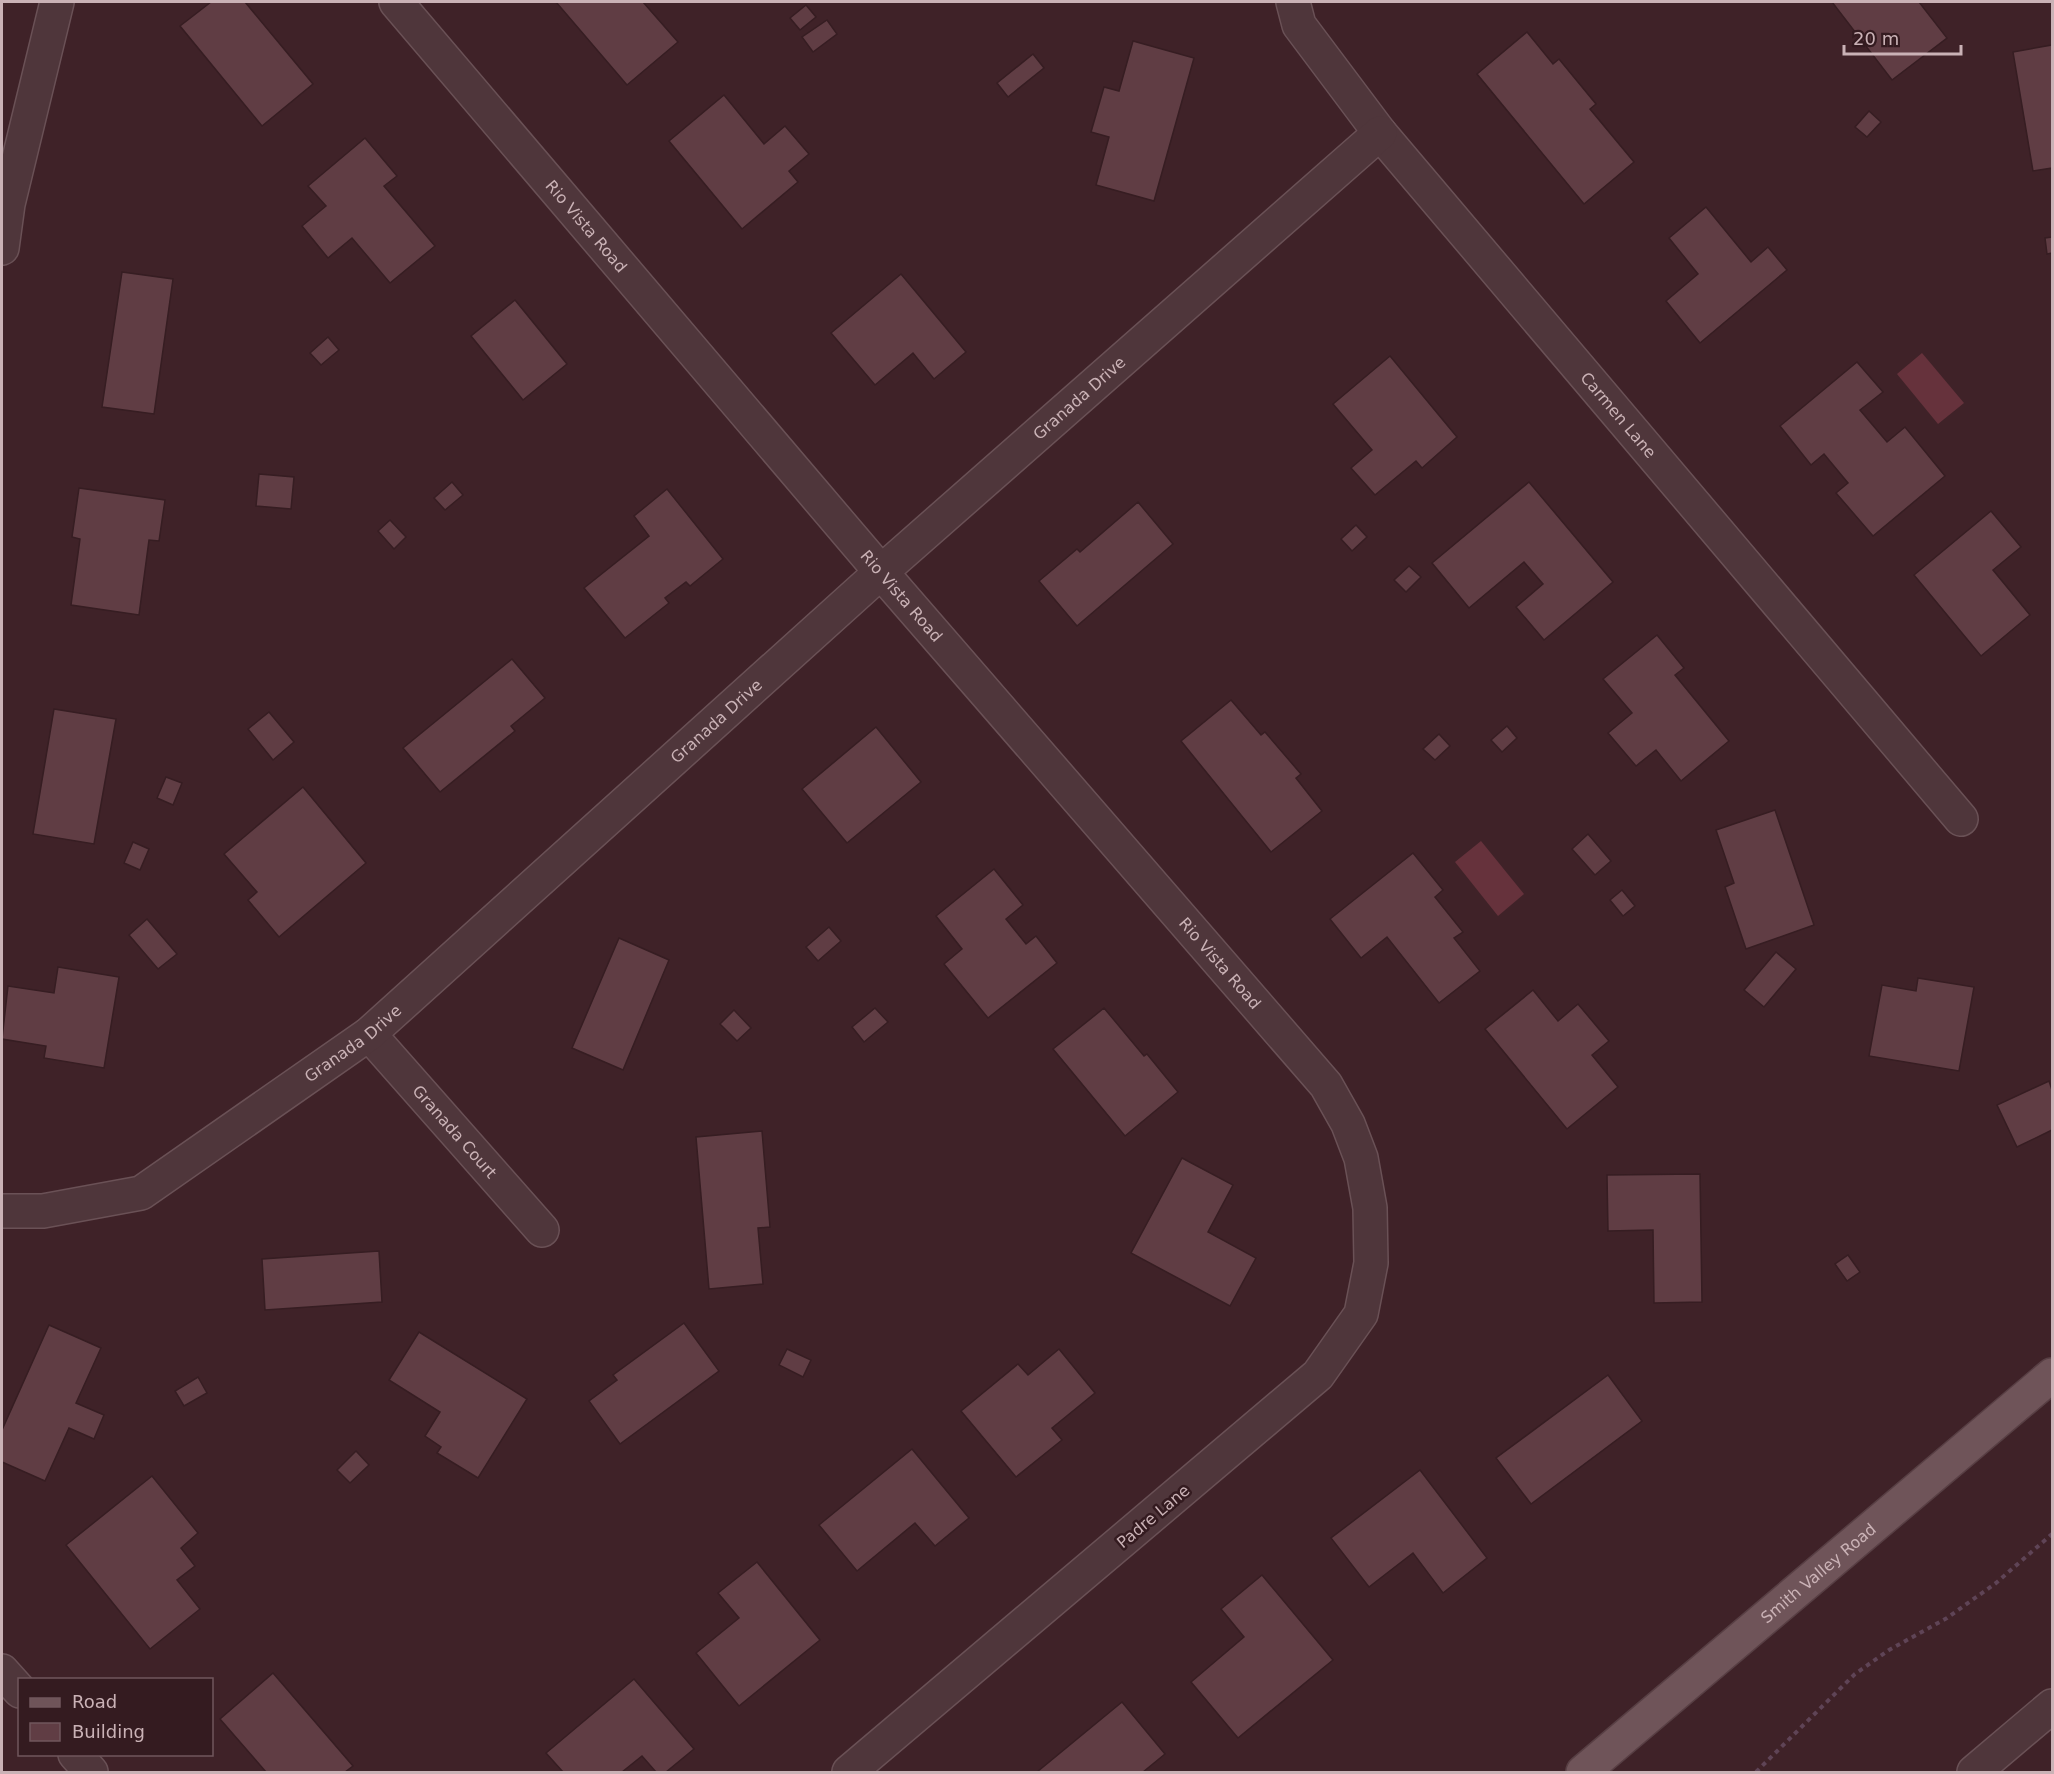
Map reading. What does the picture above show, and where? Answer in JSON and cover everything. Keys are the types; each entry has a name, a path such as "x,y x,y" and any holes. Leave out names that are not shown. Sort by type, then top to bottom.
{"main road":[{"name":"Smith Valley Road","path":"1583,1773 2052,1375"}],"street":[{"path":"2,248 8,204 57,2"},
{"name":"Rio Vista Road","path":"396,2 881,572 1326,1085 1348,1124 1361,1158 1370,1208"},
{"name":"Carmen Lane","path":"1293,2 1299,25 1380,133 1961,819"},
{"name":"Granada Drive","path":"2,1211 43,1211 141,1193 369,1034 881,572 1380,133"},
{"name":"Granada Court","path":"369,1034 542,1230"},
{"name":"Padre Lane","path":"849,1773 1318,1375 1361,1314 1371,1263 1370,1208"},
{"path":"2,1671 18,1689"},
{"path":"1974,1773 2052,1706"},
{"path":"76,1756 91,1773"}],"path":[{"path":"1756,1773 1855,1674 1889,1650 1947,1618 1996,1583 2052,1534"}],"shaded area":[{"path":"1922,353 1964,403 1938,424 1897,374"},
{"path":"1481,841 1524,894 1498,916 1455,862"}],"building":[{"path":"211,2 245,2 313,84 262,126 180,26"},
{"path":"556,2 643,2 678,42 627,85"},
{"path":"1832,2 1919,2 1947,38 1892,80"},
{"path":"806,5 816,17 800,30 790,18"},
{"path":"827,20 837,34 813,52 802,37"},
{"path":"1527,32 1553,64 1559,59 1596,104 1590,109 1634,162 1584,204 1477,74"},
{"path":"1133,41 1194,58 1154,201 1096,185 1109,137 1091,132 1104,87 1119,91"},
{"path":"2052,45 2052,168 2033,171 2013,52"},
{"path":"1033,54 1044,68 1008,97 997,83"},
{"path":"724,95 764,144 785,126 809,154 789,171 798,182 742,229 669,141"},
{"path":"1869,111 1881,122 1867,137 1855,127"},
{"path":"365,138 397,176 384,186 435,246 390,283 352,238 328,258 302,226 326,206 308,186"},
{"path":"1706,207 1751,262 1768,247 1787,270 1700,343 1666,301 1698,274 1669,238"},
{"path":"2052,237 2052,253 2047,254 2045,238"},
{"path":"122,272 173,279 154,414 102,407"},
{"path":"901,274 966,352 934,379 913,353 875,385 831,333"},
{"path":"515,300 567,364 523,400 471,336"},
{"path":"328,337 339,350 321,365 310,353"},
{"path":"1390,356 1457,437 1422,468 1416,461 1375,495 1351,468 1372,450 1333,404"},
{"path":"1857,362 1883,392 1860,410 1887,442 1905,427 1945,476 1873,536 1836,493 1848,483 1824,454 1811,465 1780,426"},
{"path":"259,474 294,477 291,509 256,506"},
{"path":"452,482 463,495 445,510 434,498"},
{"path":"1529,482 1613,582 1544,640 1516,607 1543,584 1524,562 1469,608 1432,563"},
{"path":"79,488 165,500 159,541 149,540 139,615 71,605 80,539 72,537"},
{"path":"667,489 723,559 690,586 686,582 665,598 669,603 625,638 584,588 649,536 634,516"},
{"path":"1138,502 1173,544 1077,626 1039,581 1077,549 1080,552"},
{"path":"1991,511 2021,547 1993,570 2030,615 1981,656 1914,575"},
{"path":"390,520 406,537 394,549 378,531"},
{"path":"1356,525 1367,537 1352,551 1341,539"},
{"path":"1409,566 1421,577 1406,592 1394,580"},
{"path":"1657,635 1684,668 1675,675 1729,741 1681,781 1656,750 1636,766 1608,733 1632,713 1603,679"},
{"path":"512,659 545,698 511,726 515,731 440,792 403,748"},
{"path":"1231,700 1261,735 1265,732 1301,774 1296,778 1322,811 1271,852 1181,741"},
{"path":"54,709 116,719 94,844 33,834"},
{"path":"269,712 294,742 273,760 248,729"},
{"path":"1507,726 1517,738 1502,752 1491,740"},
{"path":"876,727 921,782 847,843 802,789"},
{"path":"1439,734 1450,746 1435,760 1423,749"},
{"path":"166,777 182,783 173,805 157,798"},
{"path":"303,787 366,863 279,937 248,900 257,892 224,854"},
{"path":"1775,810 1814,925 1746,949 1725,887 1734,883 1716,830"},
{"path":"1588,834 1611,861 1595,875 1572,849"},
{"path":"133,842 149,849 140,870 124,863"},
{"path":"1413,853 1443,890 1435,897 1463,932 1454,938 1480,971 1439,1003 1387,937 1361,958 1330,919"},
{"path":"994,869 1023,905 1006,919 1026,944 1036,936 1057,963 988,1018 944,964 962,949 936,916"},
{"path":"1622,890 1635,906 1623,916 1610,900"},
{"path":"147,919 177,954 158,969 129,935"},
{"path":"829,927 841,941 818,961 806,947"},
{"path":"619,938 669,960 623,1070 572,1048"},
{"path":"1776,952 1796,969 1764,1007 1744,990"},
{"path":"58,967 119,977 104,1068 44,1058 46,1046 2,1039 8,986 54,993"},
{"path":"1918,978 1974,987 1959,1071 1869,1056 1882,985 1916,991"},
{"path":"1533,990 1558,1021 1578,1004 1609,1041 1592,1055 1618,1087 1567,1129 1485,1029"},
{"path":"875,1008 888,1022 864,1042 852,1027"},
{"path":"1104,1008 1144,1056 1147,1054 1178,1092 1125,1136 1053,1049"},
{"path":"734,1010 751,1028 737,1041 720,1024"},
{"path":"2049,1081 2052,1090 2052,1130 2017,1147 1997,1105"},
{"path":"762,1131 770,1227 758,1228 763,1284 709,1289 696,1137"},
{"path":"1182,1158 1233,1185 1208,1232 1256,1258 1230,1306 1131,1253"},
{"path":"1700,1174 1702,1302 1654,1303 1653,1230 1608,1231 1607,1175"},
{"path":"379,1251 382,1302 265,1310 262,1259"},
{"path":"1848,1255 1860,1272 1847,1281 1835,1264"},
{"path":"684,1323 719,1371 620,1444 589,1401 617,1380 613,1375"},
{"path":"49,1325 101,1348 76,1403 104,1415 94,1439 69,1428 45,1481 2,1462 2,1430"},
{"path":"419,1332 527,1399 478,1478 437,1453 441,1447 425,1436 440,1412 389,1380"},
{"path":"787,1349 811,1360 803,1377 779,1365"},
{"path":"1059,1349 1095,1393 1052,1428 1062,1440 1016,1477 961,1411 1018,1364 1028,1375"},
{"path":"1608,1375 1642,1421 1531,1504 1496,1458"},
{"path":"198,1377 207,1393 184,1406 175,1391"},
{"path":"912,1449 969,1518 935,1546 915,1523 857,1571 819,1525"},
{"path":"356,1451 369,1465 350,1483 337,1470"},
{"path":"1420,1470 1487,1558 1443,1593 1413,1553 1369,1587 1331,1538"},
{"path":"152,1476 198,1533 181,1548 195,1566 177,1580 200,1609 150,1649 66,1545"},
{"path":"757,1562 820,1640 739,1706 696,1653 739,1618 718,1593"},
{"path":"1262,1575 1333,1660 1238,1738 1191,1682 1244,1637 1221,1609"},
{"path":"273,1673 353,1766 345,1772 266,1772 220,1719"},
{"path":"634,1679 694,1749 666,1772 656,1772 642,1756 622,1772 563,1772 546,1753"},
{"path":"1122,1702 1165,1754 1143,1772 1037,1772"}]}
